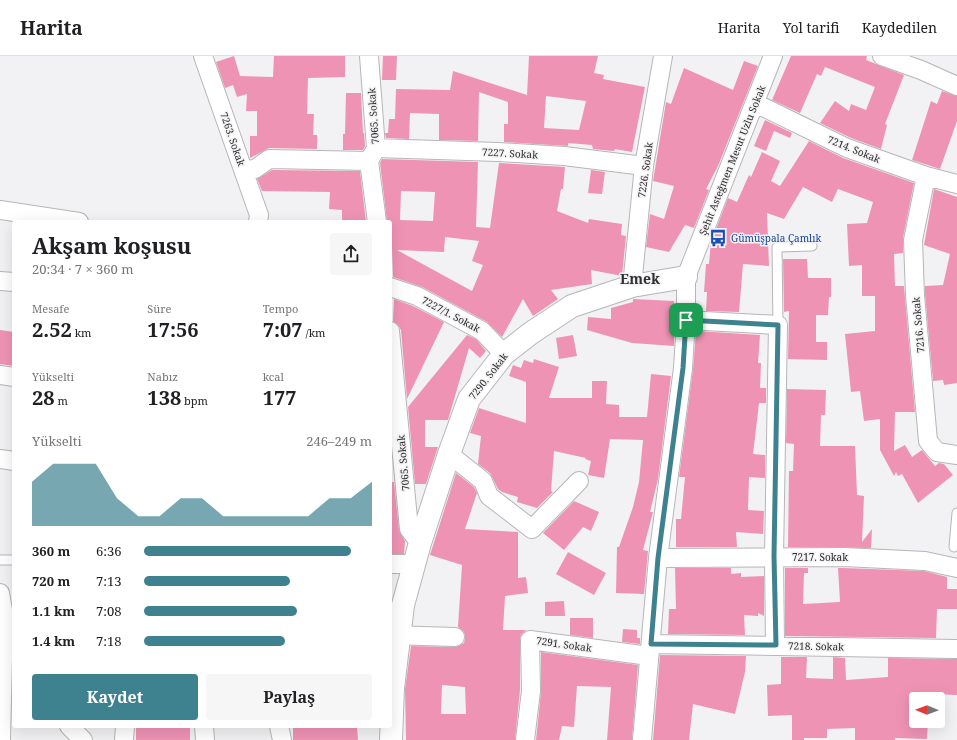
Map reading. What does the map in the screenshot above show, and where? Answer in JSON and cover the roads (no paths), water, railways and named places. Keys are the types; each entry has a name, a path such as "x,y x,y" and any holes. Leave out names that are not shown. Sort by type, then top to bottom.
{"street":[{"name":"7263. Sokak","path":"203,56 244,170 259,215 258,220"},
{"name":"7065. Sokak","path":"369,56 372,155 377,220"},
{"name":"7226. Sokak","path":"632,286 644,166 662,56"},
{"path":"882,56 921,70 957,86"},
{"name":"Şehit Asteğmen Mesut Uzlu Sokak","path":"642,740 658,558 683,368 686,320 686,277 755,103 769,57"},
{"name":"7214. Sokak","path":"755,103 847,148 926,176 957,184"},
{"name":"7227. Sokak","path":"244,170 255,169 269,159 372,155 542,154 644,166"},
{"name":"7216. Sokak","path":"926,176 913,240 915,295 928,441 937,452 957,455"},
{"path":"0,210 66,220"},
{"name":"7290. Sokak","path":"392,723 394,688 394,635 420,543 449,454 470,399 504,354 531,333 572,306 632,286 686,277"},
{"path":"0,281 12,282"},
{"name":"7227/1. Sokak","path":"392,288 417,296 482,330 504,354"},
{"path":"686,320 778,325 774,556 776,645"},
{"name":"7065. Sokak","path":"392,352 409,529 420,543"},
{"path":"0,375 12,377"},
{"path":"449,454 483,480 489,496 532,529 579,481"},
{"path":"0,459 12,461"},
{"name":"7217. Sokak","path":"658,558 844,556 925,561 957,568"},
{"path":"392,564 414,564"},
{"path":"0,593 4,616 9,682 1,740"},
{"path":"394,635 455,637"},
{"name":"7291. Sokak","path":"525,740 531,691 530,640 650,650"},
{"name":"7218. Sokak","path":"650,650 776,645 957,649"},
{"path":"72,728 83,740"},
{"path":"124,740 125,728"},
{"path":"204,728 205,740"},
{"path":"279,728 282,740"},
{"name":"7290. Sokak","path":"391,740 392,728"}],"lane":[{"path":"778,325 777,247 812,246"},
{"path":"954,547 957,513"},
{"path":"0,560 12,560"}],"place":[{"name":"Gümüşpala Çamlık","path":"718,238"}],"district":[{"name":"Emek","path":"640,279"}]}
